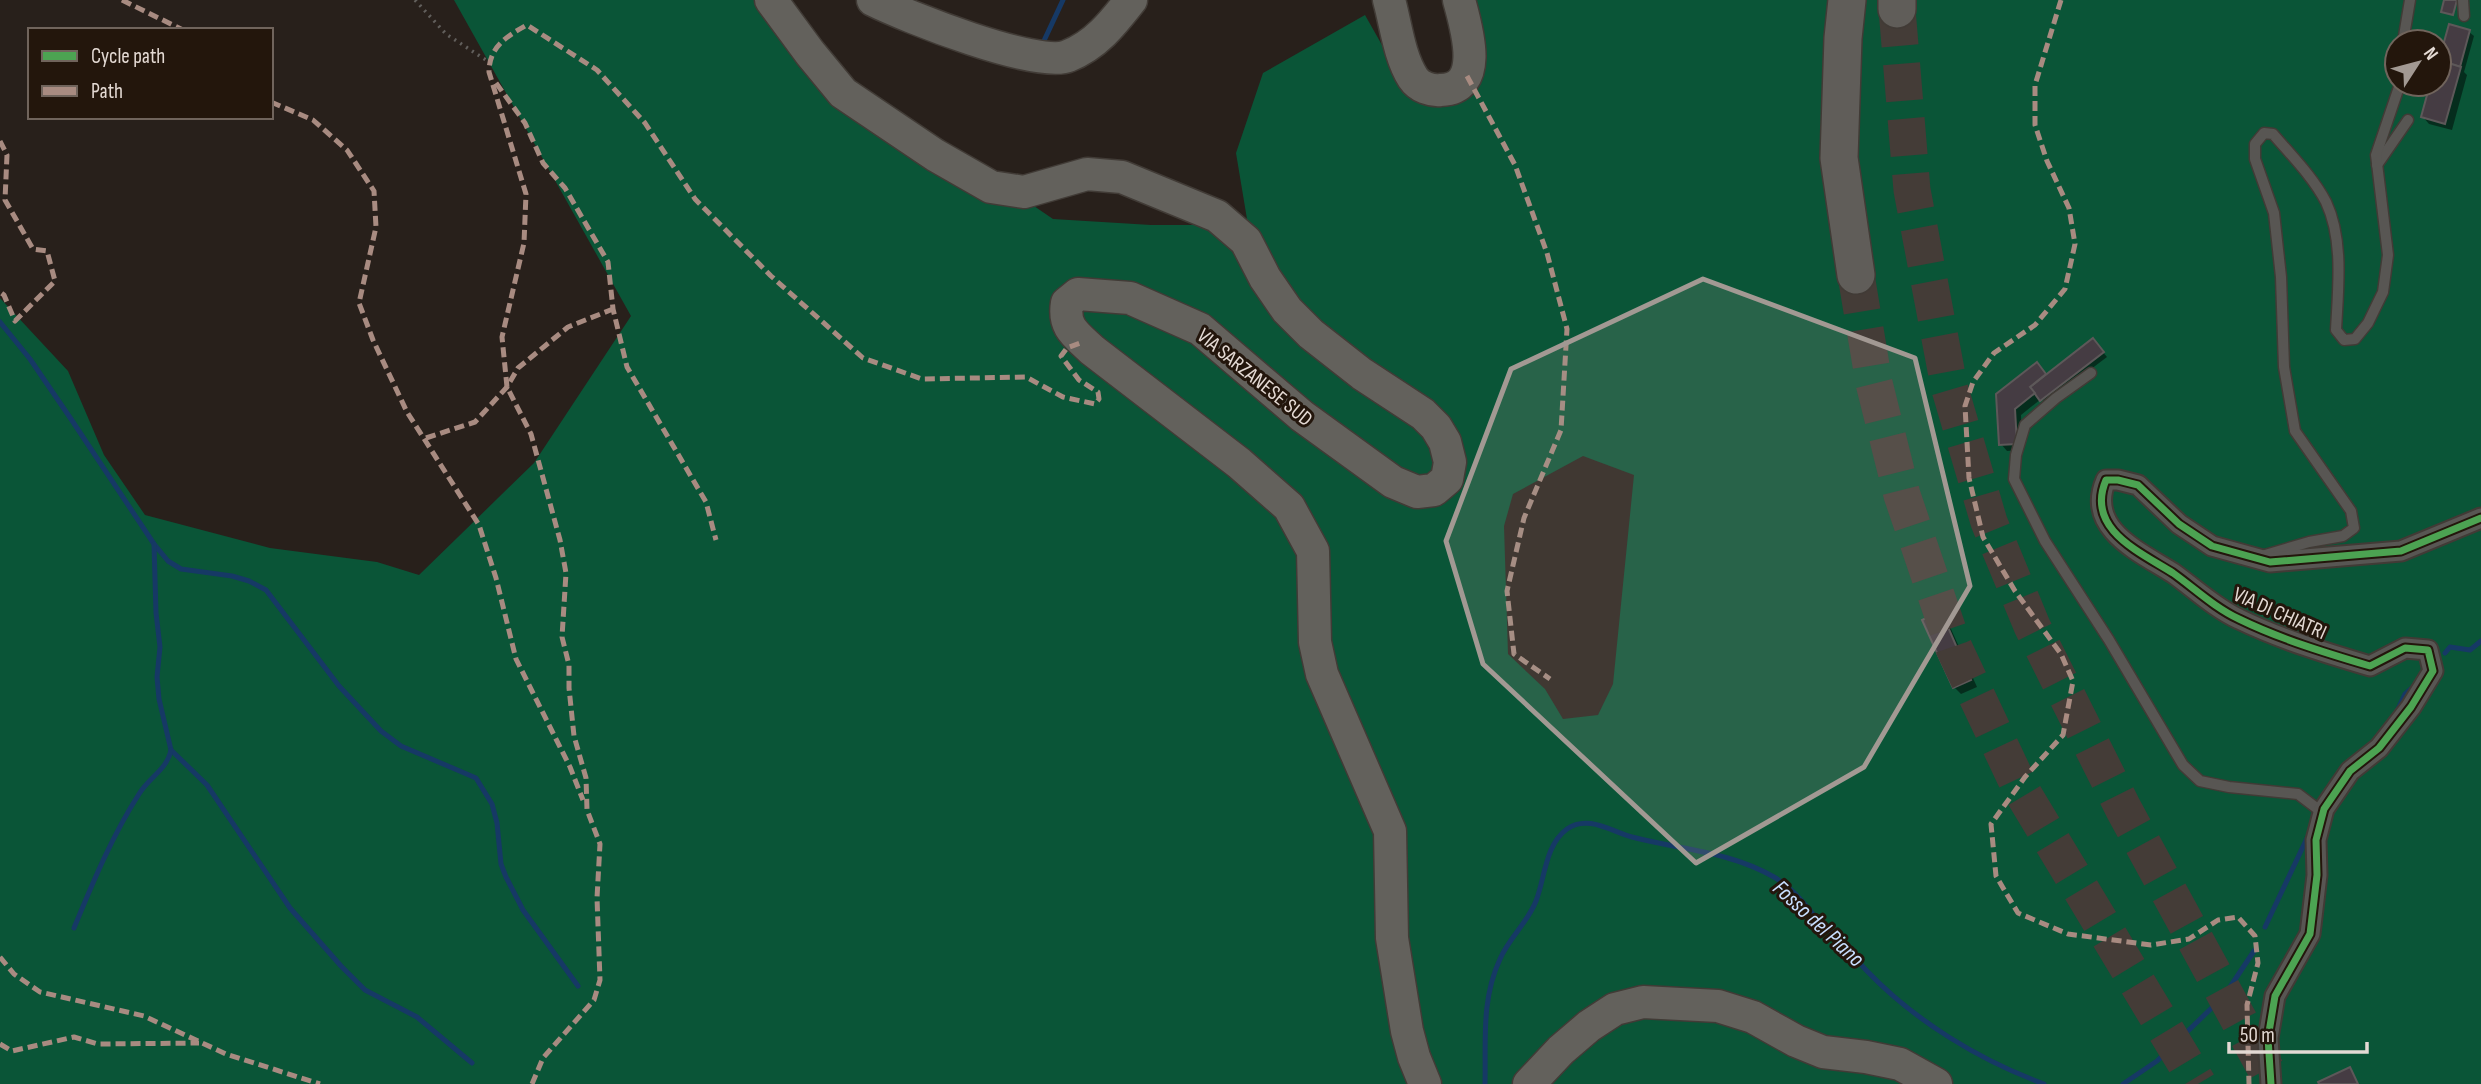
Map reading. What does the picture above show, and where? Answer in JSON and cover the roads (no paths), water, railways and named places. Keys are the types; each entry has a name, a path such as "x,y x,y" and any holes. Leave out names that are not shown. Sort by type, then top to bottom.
{"highway":[{"path":"1847,0 1839,158 1856,275"}],"main road":[{"name":"VIA SARZANESE SUD","path":"771,0 842,93 934,155 991,187 1024,192 1087,174 1122,177 1217,215 1246,241 1265,278 1287,310 1311,334 1362,374 1423,414 1436,427 1445,442 1450,462 1447,479 1434,490 1417,492 1393,482 1302,416 1199,329 1130,298 1078,294 1067,303 1065,316 1071,330 1092,350 1239,463 1289,507 1313,551 1315,642 1322,674 1342,723 1372,783 1390,831 1392,938 1407,1031 1425,1084"},
{"path":"873,0 923,23 1031,57 1065,58 1097,41 1131,0"},
{"path":"1389,0 1407,67 1414,80 1423,87 1435,90 1448,90 1459,85 1467,76 1469,40 1459,0"},
{"path":"1529,1084 1588,1026 1615,1009 1643,1002 1718,1006 1753,1017 1796,1041 1823,1052 1899,1064 1936,1084"}],"street":[{"name":"VIA DI CHIATRI","path":"2271,1084 2268,1038 2275,996 2310,934 2317,875 2316,840 2323,813 2350,771 2379,748 2411,707 2433,671 2428,650 2405,648 2370,666 2326,653 2237,618 2129,546 2106,522 2100,494 2106,480 2137,485 2179,524 2212,546 2270,562 2401,551 2481,518"}],"lane":[{"path":"2405,28 2410,0"},
{"path":"2463,0 2464,16"},
{"path":"2253,558 2309,542 2343,536 2354,528 2351,511 2294,431 2284,367 2281,277 2274,213 2255,159 2255,144 2264,133 2273,134 2326,202 2337,239 2336,330 2344,340 2355,339 2368,323 2383,292 2388,254 2376,155 2395,98"},
{"path":"2378,165 2408,120"},
{"path":"2091,373 2025,425 2016,455 2014,479 2045,541 2109,640 2183,765 2200,781 2229,787 2298,794 2323,813"}],"waterway":[{"path":"1042,45 1063,0"},
{"path":"0,322 30,359 168,561 181,569 232,576 266,590 339,686 381,731 401,746 476,778 492,804 497,823 501,864 506,877 523,910 578,986"},
{"path":"154,544 160,647 157,677 159,699 171,750 207,785 290,908 341,966 365,990 417,1017 472,1063"},
{"name":"Fosso del Piano","path":"2445,653 2450,647 2470,650 2481,641"},
{"name":"Fosso del Piano","path":"2397,711 2405,694 2415,685"},
{"path":"74,928 120,826 143,788 166,763 171,750"},
{"name":"Fosso del Piano","path":"1485,1084 1487,1005 1494,974 1504,951 1533,909 1554,844 1567,829 1583,823 1632,837 1722,856 1774,877 1793,892 1867,971 1906,1006 1972,1051 2044,1084"},
{"name":"Fosso del Piano","path":"2265,927 2309,834"},
{"name":"Fosso del Piano","path":"2123,1084 2157,1061 2224,996 2254,951"}],"tunnel":[{"path":"1897,9 1912,190 1949,386 1989,522 2032,626 2123,808 2274,1084"},
{"path":"1856,275 1874,383 1902,495 1954,648 2021,790 2198,1084"}]}
